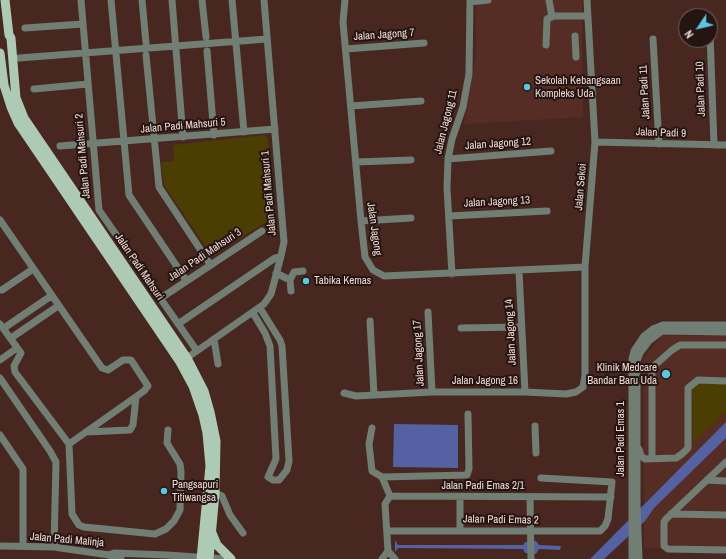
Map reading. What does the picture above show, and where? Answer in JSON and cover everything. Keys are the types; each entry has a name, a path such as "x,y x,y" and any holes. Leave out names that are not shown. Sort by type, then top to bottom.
{"main road":[{"name":"Jalan Padi Mahsuri","path":"5,0 9,35 11,38 16,98 19,108 32,131 204,391 216,441 215,493 211,530 205,558"},
{"path":"9,35 3,83 16,98"},
{"name":"Jalan Padi Mahsuri","path":"0,54 3,83 11,107 26,136 184,360 198,400 207,433 210,466 205,558"},
{"path":"0,97 11,107"},
{"path":"211,530 217,545 231,559"}],"street":[{"name":"Jalan Padi Mahsuri 2","path":"81,0 99,210 197,351"},
{"path":"111,0 129,195 186,280"},
{"path":"142,0 146,43"},
{"path":"172,0 183,138"},
{"path":"202,0 206,37"},
{"path":"232,0 244,132"},
{"name":"Jalan Padi Mahsuri 1","path":"184,360 260,308 268,299 281,256 284,242 264,0"},
{"name":"Jalan Jagong","path":"345,0 343,22 361,221 365,257 369,264 378,273 384,276 585,267"},
{"path":"470,1 488,0"},
{"path":"549,0 552,17"},
{"name":"Jalan Sekoi","path":"585,376 585,267 595,142 587,0"},
{"name":"Jalan Jagong 11","path":"452,274 448,159 450,144 463,107 469,74 470,1"},
{"path":"546,46 547,19 552,17 588,16"},
{"path":"25,28 83,24"},
{"path":"575,36 576,57"},
{"name":"Jalan Padi 11","path":"653,38 659,144"},
{"path":"19,58 115,52 267,39"},
{"name":"Jalan Jagong 7","path":"346,49 424,43"},
{"path":"576,49 590,48"},
{"name":"Jalan Padi 10","path":"711,48 714,145"},
{"path":"207,51 214,135"},
{"path":"146,55 153,140 159,187 210,264"},
{"path":"34,89 88,84"},
{"path":"351,106 420,101"},
{"name":"Jalan Padi Mahsuri 5","path":"60,146 183,138 275,129"},
{"name":"Jalan Padi 9","path":"595,142 726,145"},
{"name":"Jalan Jagong 12","path":"448,159 551,151"},
{"path":"356,162 411,160"},
{"name":"Jalan Jagong 13","path":"449,216 547,211"},
{"path":"361,221 411,218"},
{"path":"0,220 102,368 108,370 126,358 131,360 148,386 136,397 69,444"},
{"name":"Jalan Padi Mahsuri 3","path":"161,298 262,230"},
{"path":"178,324 275,258 281,256"},
{"path":"0,290 33,269"},
{"path":"291,291 290,280 294,272 302,271"},
{"name":"Jalan Jagong 14","path":"519,271 525,392"},
{"path":"276,274 290,280"},
{"path":"51,296 1,325 20,353 14,363 15,372 69,444 72,514 75,521 84,527 155,534 166,529 174,521 180,510 181,472 180,464 166,443 168,430"},
{"path":"11,338 58,306"},
{"path":"253,313 265,333 270,346 276,459 268,477 273,480 279,480 287,470 289,461 282,346 280,340 260,308"},
{"name":"Jalan Jagong 17","path":"428,312 432,392"},
{"path":"370,321 374,395"},
{"name":"Jalan Padi Emas 1","path":"632,559 635,537 632,359 634,351 644,336 653,329 663,325 726,325"},
{"path":"461,328 521,327"},
{"name":"Jalan Padi Emas 1","path":"634,506 638,471 637,361 643,347 662,331 726,332"},
{"path":"214,340 218,364"},
{"path":"649,459 652,371 654,366 672,350 680,346 726,345"},
{"path":"270,346 282,346"},
{"path":"0,360 17,348"},
{"name":"Jalan Jagong 16","path":"344,393 352,396 432,392 525,392 571,394 583,387 585,376"},
{"path":"0,378 56,462 54,547"},
{"path":"638,445 641,456 649,459 676,458 688,448 688,388 692,383 698,380 726,380"},
{"path":"85,432 130,430 133,425 136,397"},
{"path":"382,478 467,475 469,469 468,414"},
{"path":"535,426 536,453"},
{"path":"372,428 369,444 372,471 382,478 390,496 386,504 388,551 382,559"},
{"path":"0,435 23,469 23,546"},
{"path":"638,471 640,464 649,459"},
{"path":"726,462 664,522 664,546 668,549 726,550"},
{"path":"542,478 612,482 611,497"},
{"path":"707,480 726,481"},
{"path":"215,493 222,496 230,515 243,533"},
{"name":"Jalan Padi Emas 2/1","path":"390,496 611,497"},
{"path":"460,496 460,530"},
{"path":"530,497 531,559"},
{"name":"Jalan Padi Emas 2","path":"388,531 600,531 608,519 611,497"},
{"path":"671,514 726,515"},
{"name":"Jalan Padi Emas 1","path":"635,537 639,546 639,559"},
{"name":"Jalan Padi Malinja","path":"0,546 54,547 109,555 114,558 121,559"},
{"path":"639,546 641,553 646,559"},
{"path":"388,551 395,559"},
{"name":"Jalan Padi Malinja","path":"109,555 114,553 226,559"}],"shaded area":[{"name":"Sekolah Kebangsaan Kompleks Uda","path":"476,0 582,0 583,117 464,124 476,58"},
{"path":"265,135 268,139 275,217 211,255 164,185 161,162 174,161 173,145"},
{"path":"726,335 726,551 644,548 643,358 662,336"},
{"path":"697,384 726,384 726,412 693,443 692,389"}],"water":[{"path":"726,422 726,438 654,508 645,521 604,559 590,559"},
{"path":"394,424 458,425 458,468 393,467"},
{"path":"395,540 398,545 523,545 525,542 536,541 539,545 561,546 560,550 539,549 536,554 525,553 523,549 398,548 395,552"}],"place":[{"name":"Sekolah Kebangsaan Kompleks Uda","path":"527,87"},
{"name":"Tabika Kemas","path":"306,281"},
{"name":"Klinik Medcare Bandar Baru Uda","path":"666,374"},
{"name":"Pangsapuri Titiwangsa","path":"164,491"}]}
